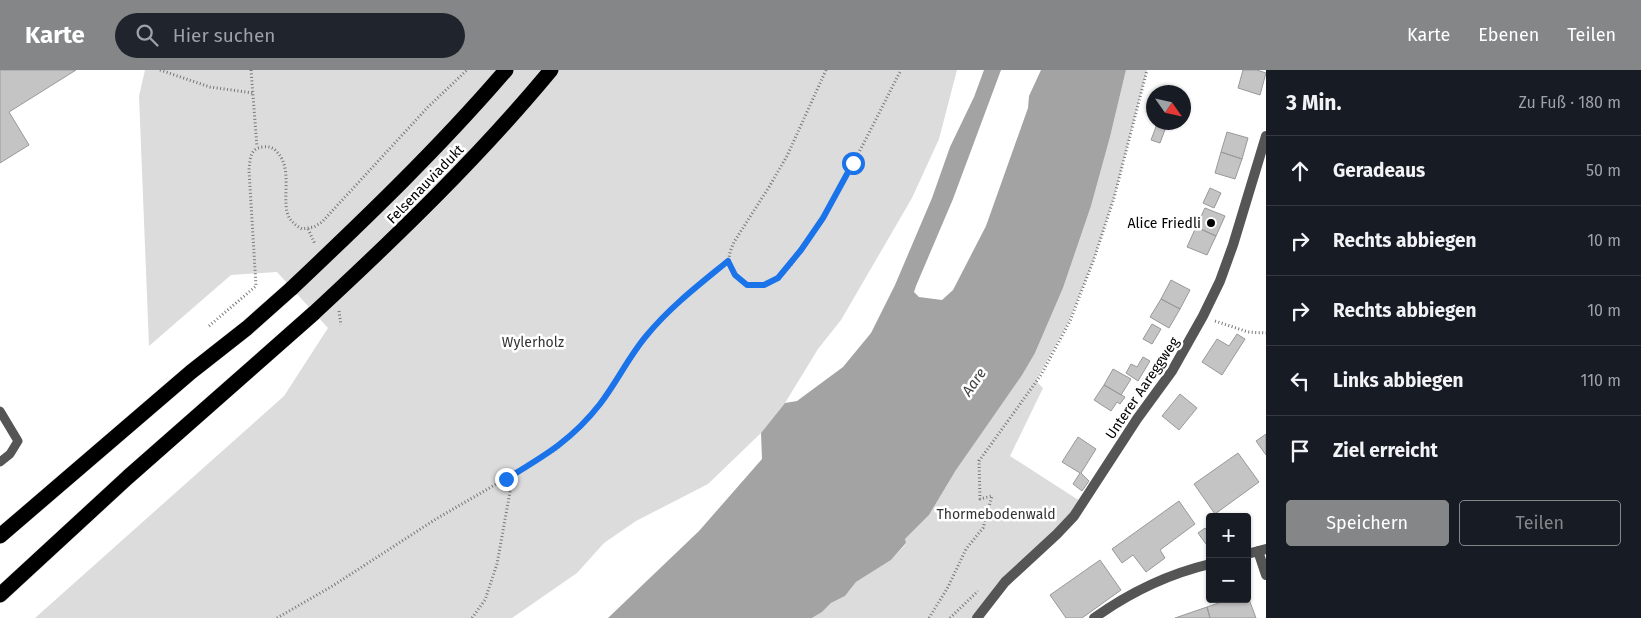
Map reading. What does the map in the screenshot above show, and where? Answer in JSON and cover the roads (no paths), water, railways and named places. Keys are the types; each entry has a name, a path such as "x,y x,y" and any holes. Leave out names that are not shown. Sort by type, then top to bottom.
{"highway":[{"name":"Felsenauviadukt","path":"0,536 184,378 248,328 292,288 387,198 455,128 506,70"},
{"name":"Felsenauviadukt","path":"0,595 376,256 446,187 514,114 551,70"}],"street":[{"name":"Unterer Aareggweg","path":"977,618 1005,582 1074,516 1137,419 1172,371 1220,281 1233,245 1266,136"},
{"path":"1257,552 1266,575"},
{"path":"1094,618 1113,605 1158,582 1206,565"}],"lane":[{"path":"0,412 18,441 10,454 0,462"}],"water":[{"name":"Aare","path":"984,70 1001,70 953,199 916,286 914,292 919,297 942,300 953,290 986,226 1028,108 1029,96 1041,70 1126,70 1091,206 1063,288 1035,353 1022,375 956,470 929,515 905,539 906,543 891,560 856,582 845,596 831,603 812,618 608,618 699,531 762,459 761,433 785,403 797,401 843,367 871,333 895,285 932,198 950,147 974,97"}],"place":[{"name":"Alice Friedli","path":"1211,223"}],"park label":[{"name":"Wylerholz","path":"533,342"},
{"name":"Thormebodenwald","path":"996,514"}]}
